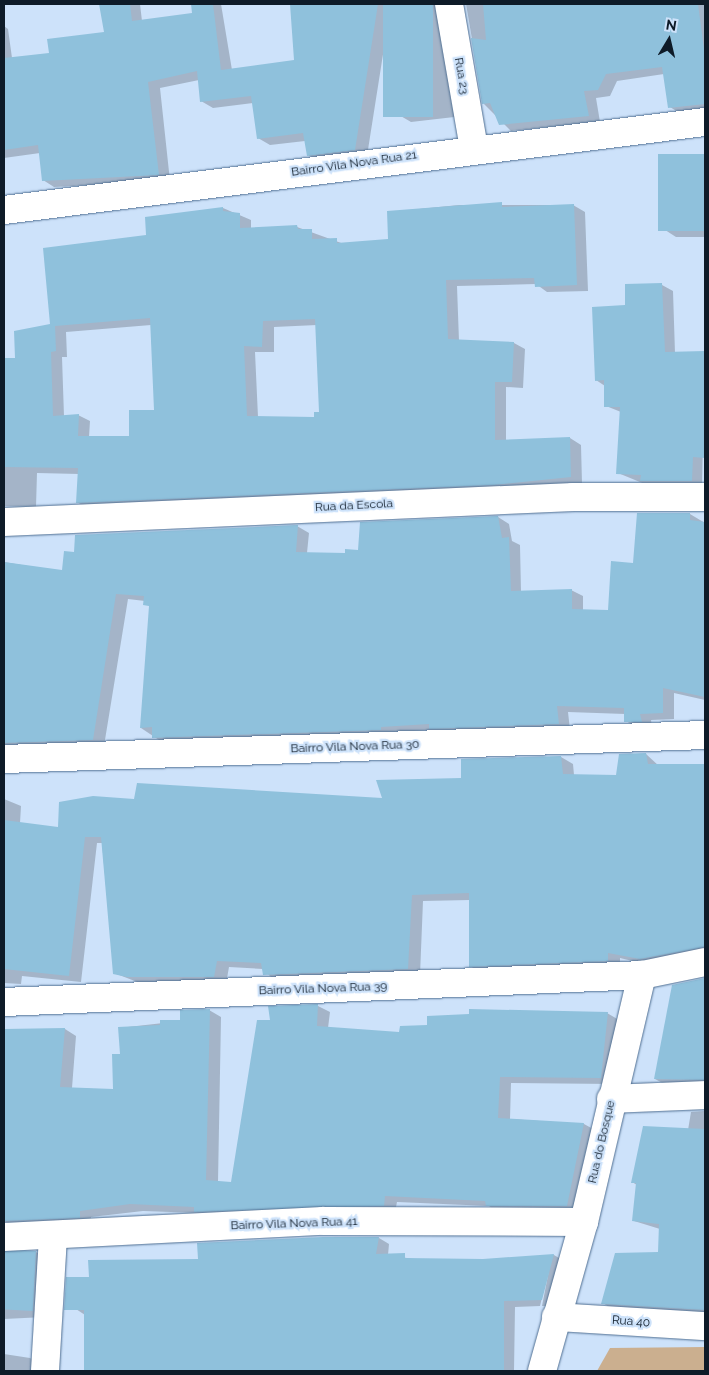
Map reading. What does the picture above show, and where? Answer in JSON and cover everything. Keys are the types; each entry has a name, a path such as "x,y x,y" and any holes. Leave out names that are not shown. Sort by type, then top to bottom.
{"street":[{"name":"Rua 23","path":"449,4 474,149"},
{"name":"Bairro Vila Nova Rua 21","path":"4,210 474,149 705,122"},
{"name":"Rua da Escola","path":"4,522 573,497 705,497"},
{"name":"Bairro Vila Nova Rua 30","path":"4,759 705,735"},
{"path":"642,975 705,962"},
{"name":"Bairro Vila Nova Rua 39","path":"4,1002 642,975"},
{"name":"Rua do Bosque","path":"542,1371 584,1222 611,1099 642,975"},
{"path":"611,1099 705,1095"},
{"name":"Bairro Vila Nova Rua 41","path":"4,1237 323,1221 584,1222"},
{"path":"44,1371 53,1235"},
{"name":"Rua 40","path":"556,1317 705,1326"}],"shaded area":[{"path":"705,1347 705,1371 597,1371 610,1348"}],"building":[{"path":"99,4 130,4 132,21 192,13 191,4 213,4 221,70 294,60 290,4 378,4 355,150 307,156 303,133 257,139 251,96 200,102 197,71 148,82 159,175 42,181 38,145 4,150 4,58 49,53 47,39 104,32"},
{"path":"383,4 433,4 433,117 383,117"},
{"path":"483,4 698,4 705,57 705,104 668,108 662,67 606,74 598,90 584,91 589,116 499,125 490,103 482,104 471,38 486,40"},
{"path":"658,154 705,154 705,231 658,231"},
{"path":"502,202 502,207 574,204 577,285 535,287 534,278 446,280 448,339 514,342 512,382 495,382 495,440 570,437 571,477 493,485 76,503 78,468 4,467 4,358 15,358 14,331 50,324 43,248 146,235 145,217 223,207 223,211 240,213 240,228 297,225 298,229 312,229 312,239 337,238 337,243 388,239 387,211","holes":["150,318 154,410 129,410 129,436 78,436 79,414 53,416 51,352 56,351 55,326","315,319 319,412 314,412 314,417 247,416 244,346 262,347 263,321"]},
{"path":"662,283 665,352 705,351 705,458 693,457 692,481 640,481 641,475 616,474 620,407 604,407 604,380 595,381 592,307 625,305 625,284"},
{"path":"637,513 690,513 690,520 705,522 705,697 663,688 663,713 640,714 642,722 624,722 624,708 557,706 559,724 429,729 429,724 381,727 381,730 152,738 152,727 140,728 149,606 143,605 144,596 116,594 93,740 4,743 4,562 62,570 64,551 74,552 75,535 298,525 296,552 345,553 345,549 358,550 360,522 498,516 502,538 509,537 511,591 572,589 572,609 608,610 611,561 633,563"},
{"path":"646,753 648,764 705,764 705,947 640,959 608,953 608,961 469,967 469,893 412,895 408,969 263,975 261,963 217,961 214,977 127,977 113,974 101,837 85,837 69,976 4,969 4,820 58,827 59,802 93,796 134,799 137,783 382,798 376,780 461,778 461,759 561,756 563,774 616,775 619,754"},
{"path":"705,978 705,1080 654,1079 672,985"},
{"path":"318,1004 317,1026 399,1032 400,1026 427,1025 427,1016 469,1014 469,1009 608,1012 601,1078 500,1077 498,1118 584,1123 567,1206 486,1206 485,1201 385,1196 384,1206 194,1212 194,1207 130,1204 80,1211 80,1218 4,1221 4,1029 65,1028 60,1087 113,1089 112,1054 120,1054 118,1027 160,1025 160,1020 180,1020 180,1010 210,1009 206,1180 231,1182 257,1020 270,1020 268,1006"},
{"path":"643,1126 705,1129 705,1310 601,1304 615,1253 658,1252 659,1224 632,1221 636,1183 631,1183"},
{"path":"323,1237 379,1237 376,1254 405,1253 405,1258 483,1259 554,1254 542,1300 504,1301 504,1371 84,1371 84,1310 64,1310 66,1277 89,1277 88,1260 198,1259 197,1243"},
{"path":"4,1249 36,1251 33,1311 4,1309"}]}
